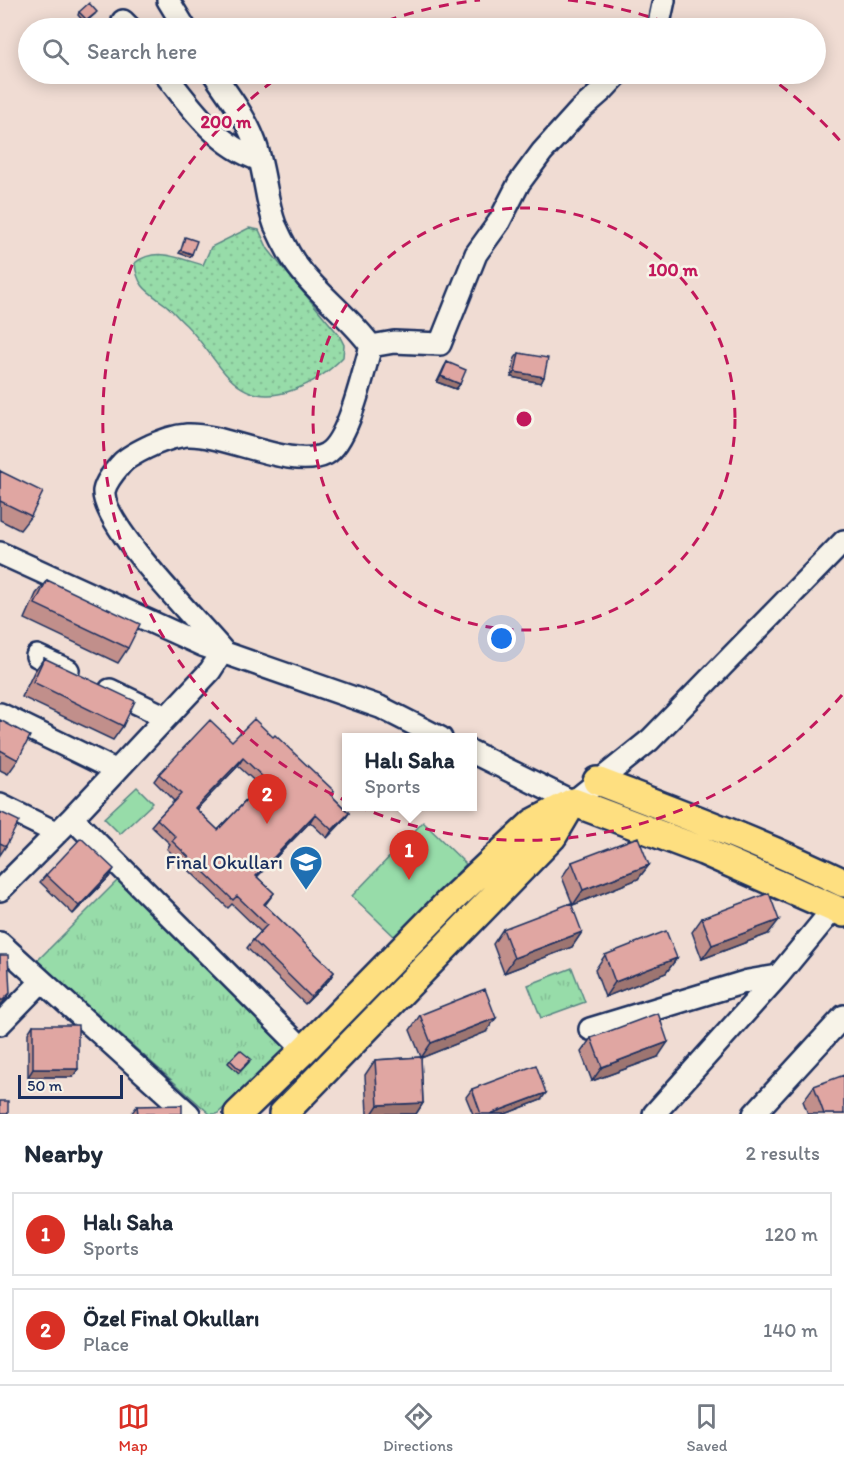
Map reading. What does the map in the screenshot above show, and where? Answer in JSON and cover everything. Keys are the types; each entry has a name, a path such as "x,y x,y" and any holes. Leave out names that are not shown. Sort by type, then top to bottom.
{"main road":[{"path":"597,781 732,834 844,883"},
{"path":"283,1114 553,836 573,802"},
{"path":"238,1114 448,903 533,823 573,802 703,851 839,910"}],"street":[{"path":"168,0 179,18"},
{"path":"660,18 664,0"},
{"path":"173,84 211,129 245,155 260,160"},
{"path":"221,84 254,139 275,224 291,256 300,269 357,328 371,346"},
{"path":"371,346 394,342 440,344 476,254 499,222 519,183 542,152 607,84"},
{"path":"223,651 162,582 124,534 108,508 105,491 111,475 124,460 147,448 169,438 189,435 223,440 258,451 286,456 308,458 325,454 336,445 346,429 371,346"},
{"path":"477,754 573,802 650,740 844,541"},
{"path":"0,553 192,640 380,708 431,733"},
{"path":"0,890 210,671 223,651"},
{"path":"37,656 166,717"},
{"path":"0,714 115,770"},
{"path":"0,805 64,825 304,1050"},
{"path":"654,1114 839,910"},
{"path":"0,943 189,1114"},
{"path":"590,1029 748,981 778,976"},
{"path":"0,1024 42,981"},
{"path":"754,1114 844,1016"}],"green space":[{"path":"249,228 259,230 268,249 339,335 344,345 343,357 332,368 307,384 273,395 256,394 242,388 230,378 186,325 141,284 136,271 135,263 151,255 168,255 203,265 211,247"},
{"path":"137,787 153,803 120,834 104,818"},
{"path":"423,822 466,864 396,938 352,896"},
{"path":"123,875 290,1047 217,1114 210,1114 37,961"},
{"path":"572,968 585,1002 541,1018 528,985"}],"building":[{"path":"89,3 97,12 90,18 85,18 79,12"},
{"path":"185,237 197,241 192,254 181,250"},
{"path":"519,353 548,358 544,377 515,372"},
{"path":"447,362 466,370 460,384 441,376"},
{"path":"0,471 43,492 31,516 0,501"},
{"path":"47,580 140,624 128,648 35,604"},
{"path":"44,658 135,701 123,726 33,682"},
{"path":"254,719 273,737 275,735 334,791 330,794 342,806 342,811 349,813 332,830 315,814 256,876 274,893 264,904 334,972 311,997 253,940 267,925 237,896 233,900 172,841 176,837 157,819 181,794 159,774 210,720 232,741","holes":["243,758 266,780 218,830 195,808"]},
{"path":"0,720 30,736 18,760 0,750"},
{"path":"0,812 19,821 6,846 0,843"},
{"path":"638,837 649,865 583,890 572,862"},
{"path":"81,838 114,869 79,906 46,875"},
{"path":"769,893 779,920 712,945 702,918"},
{"path":"571,903 582,932 514,958 503,929"},
{"path":"666,931 677,958 615,982 605,955"},
{"path":"0,955 8,955 10,993 3,1000 0,1000"},
{"path":"485,989 496,1018 431,1043 420,1015"},
{"path":"658,1013 668,1042 602,1067 591,1038"},
{"path":"33,1025 78,1025 78,1069 33,1069"},
{"path":"240,1050 251,1059 240,1070 230,1060"},
{"path":"421,1057 423,1103 378,1105 375,1060"},
{"path":"536,1065 546,1093 490,1114 481,1114 472,1089"},
{"path":"844,1075 844,1114 824,1114 814,1086"},
{"path":"0,1101 8,1101 8,1114 0,1114"},
{"path":"182,1105 182,1114 138,1114 137,1106"}],"place":[{"name":"Özel Final Okulları","path":"267,824"},
{"name":"Halı Saha","path":"409,880"},
{"name":"Final Okulları","path":"306,891"}]}
